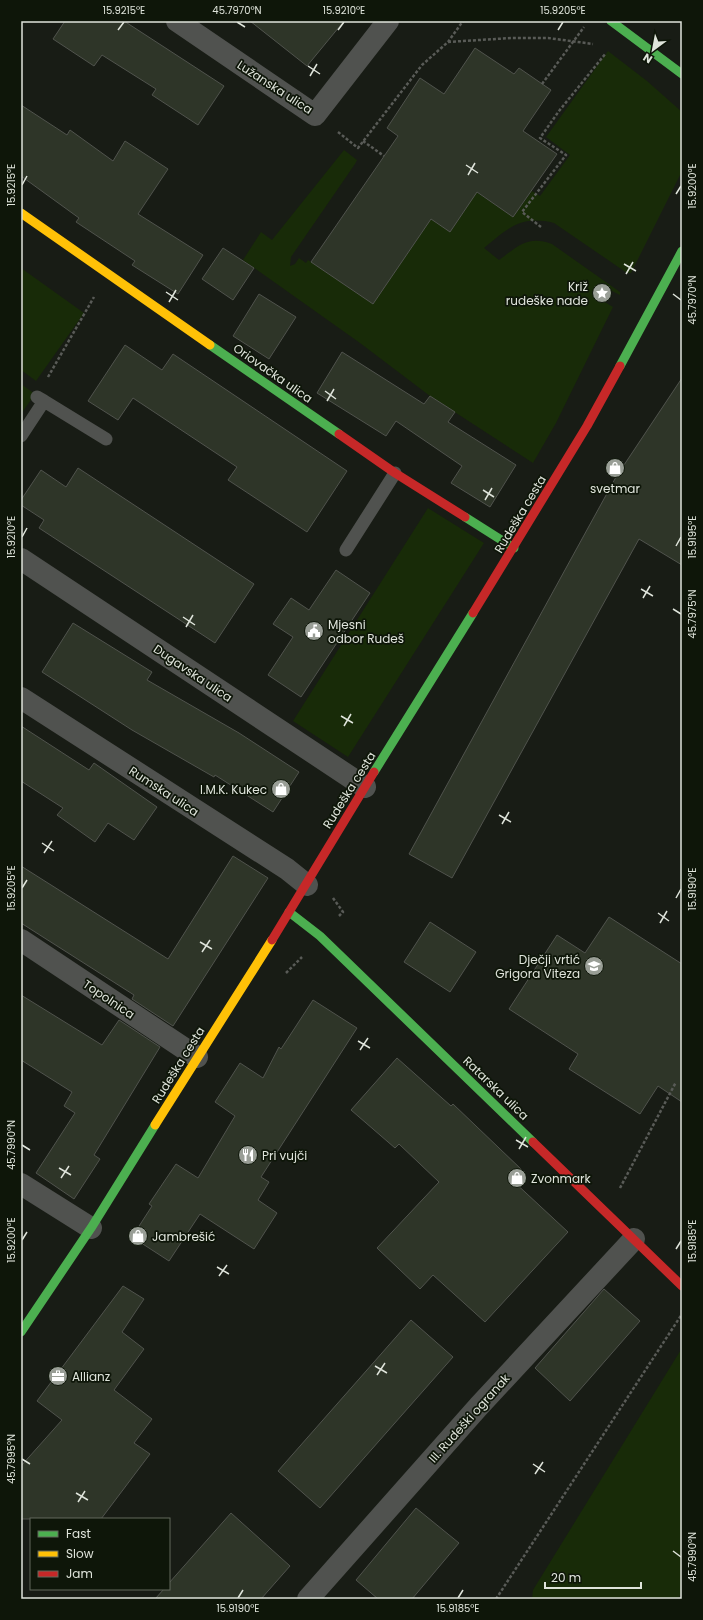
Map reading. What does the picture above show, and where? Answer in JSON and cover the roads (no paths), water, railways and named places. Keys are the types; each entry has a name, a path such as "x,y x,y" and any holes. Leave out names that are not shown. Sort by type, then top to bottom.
{"street":[{"name":"Lužanska ulica","path":"177,21 315,115 388,21"},
{"path":"611,21 682,74"},
{"name":"Oriovačka ulica","path":"21,213 395,473 514,548"},
{"name":"Rudeška cesta","path":"21,1332 91,1228 197,1057 307,885 365,787 514,548 587,426 657,300 682,251"},
{"name":"Dugavska ulica","path":"21,559 365,787"},
{"name":"Rumska ulica","path":"21,698 287,869 307,885"},
{"name":"Ratarska ulica","path":"289,912 320,936 682,1286"},
{"name":"Topolnica","path":"21,940 197,1057"},
{"path":"21,1184 91,1228"},
{"name":"III. Rudeški ogranak","path":"308,1599 479,1406 634,1240"}],"lane":[{"path":"21,436 41,399 106,439"},
{"path":"346,550 395,473"}],"place":[{"name":"Križ rudeške nade","path":"602,293"},
{"name":"svetmar","path":"615,468"},
{"name":"Mjesni odbor Rudeš","path":"314,631"},
{"name":"I.M.K. Kukec","path":"281,789"},
{"name":"Dječji vrtić Grigora Viteza","path":"594,966"},
{"name":"Pri vujči","path":"248,1155"},
{"name":"Zvonmark","path":"517,1178"},
{"name":"Jambrešić","path":"138,1236"},
{"name":"Allianz","path":"58,1376"}]}
